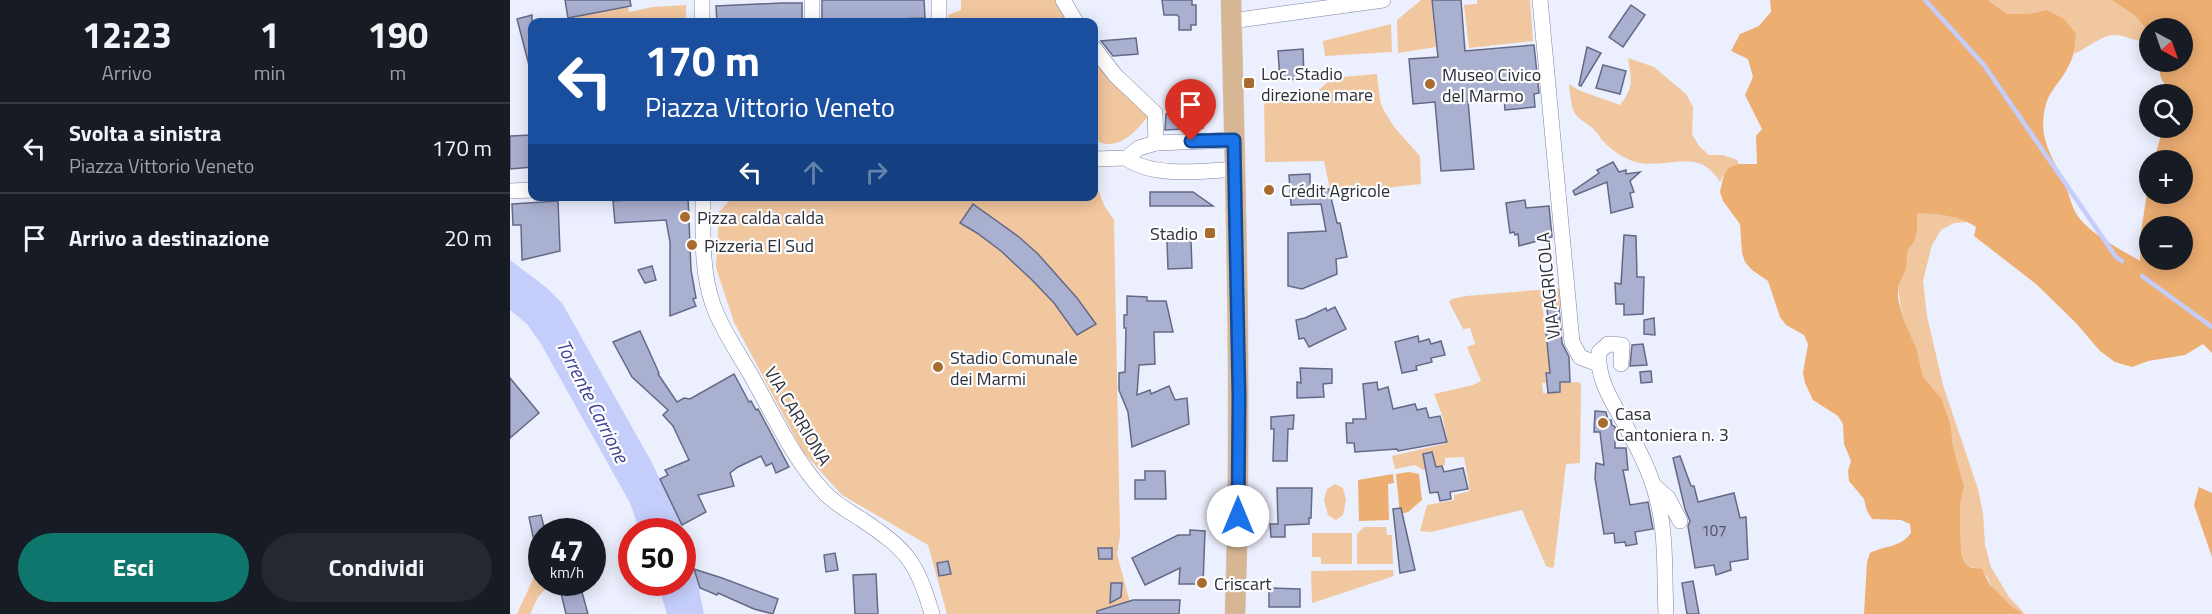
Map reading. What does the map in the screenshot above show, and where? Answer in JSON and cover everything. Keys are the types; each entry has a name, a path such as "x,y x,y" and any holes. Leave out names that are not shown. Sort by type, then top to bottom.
{"main road":[{"path":"1231,0 1236,169 1239,424 1235,614"}],"street":[{"path":"702,0 702,18"},
{"path":"812,0 812,18"},
{"path":"939,0 939,18"},
{"path":"1063,0 1074,18"},
{"path":"1232,21 1383,0"},
{"name":"VIA AGRICOLA","path":"1540,0 1572,342 1580,357 1598,364"},
{"path":"1098,53 1115,75 1155,113 1156,143"},
{"path":"1098,159 1126,158 1139,148 1156,143 1234,140"},
{"path":"1126,158 1149,170 1236,169"},
{"path":"510,191 528,190"},
{"name":"VIA CARRIONA","path":"703,201 703,254 708,283 714,306 738,352 804,469 835,502 894,541 908,555 918,573 932,614"},
{"path":"1621,364 1622,345 1608,344 1599,352 1598,364 1606,391 1632,436 1657,496 1662,536 1666,614"},
{"path":"1650,480 1668,498 1680,521"}],"shaded area":[{"path":"961,0 1060,0 1070,18 949,18 948,15 961,10"},
{"path":"1421,0 1431,0 1436,47 1398,53 1397,20"},
{"path":"1477,0 1530,0 1533,41 1469,48 1464,5 1477,4"},
{"path":"1770,0 1988,0 2007,14 2027,14 2047,10 2064,19 2076,34 2075,48 2065,73 2050,94 2043,126 2050,154 2075,210 2080,219 2100,237 2139,260 2139,270 2193,270 2193,216 2143,216 2145,204 2193,204 2193,150 2157,150 2160,138 2193,138 2193,84 2164,84 2160,72 2193,72 2193,18 2139,18 2139,20 2111,0 2212,0 2212,353 2203,344 2185,355 2148,361 2132,367 2115,362 2100,351 2076,323 2036,284 1974,236 1976,227 1955,218 1917,213 1917,232 1908,250 1906,269 1898,287 1898,298 1902,315 1917,350 1923,377 1942,399 1951,426 1953,446 1964,486 1960,505 1961,554 1965,563 1972,568 1982,569 1990,585 2011,606 2024,614 1864,614 1867,562 1870,553 1897,544 1907,538 1911,533 1910,524 1901,520 1872,519 1864,499 1849,481 1848,471 1851,461 1844,444 1843,424 1838,416 1813,400 1805,383 1803,373 1808,344 1804,335 1786,325 1780,317 1768,281 1745,262 1742,253 1740,224 1723,201 1720,192 1724,174 1730,167 1739,164 1757,164 1756,136 1762,129 1745,95 1753,77 1748,59 1731,51 1740,34 1759,26 1771,12"},
{"path":"1988,0 2111,0 2130,10 2139,18 2139,41 2113,35 2074,54 2076,34 2047,10 2027,14 2007,14"},
{"path":"686,5 686,18 573,18 628,7 629,12 653,7"},
{"path":"1391,24 1392,52 1325,56 1323,41"},
{"path":"1628,58 1654,67 1686,94 1693,107 1692,134 1699,146 1709,155 1723,155 1737,160 1739,164 1727,171 1720,182 1712,171 1694,162 1651,164 1625,158 1607,145 1576,115 1572,106 1569,84 1578,90 1620,105 1630,88"},
{"path":"1098,60 1150,114 1132,134 1120,142 1105,144 1098,142"},
{"path":"1377,74 1383,109 1394,127 1420,156 1421,184 1331,194 1324,161 1265,162 1264,95 1318,91 1331,78"},
{"name":"Stadio Comunale dei Marmi","path":"1098,189 1104,205 1114,220 1120,536 1117,554 1133,614 947,614 928,545 842,495 803,452 734,322 716,267 719,212 729,201 1098,201"},
{"path":"1917,212 1952,216 1969,222 1954,223 1941,230 1932,245 1923,281 1927,316 1943,385 1978,489 1983,513 1985,545 1991,567 2009,597 2025,614 2002,599 1987,576 1965,563 1961,554 1960,505 1964,486 1953,446 1951,426 1942,399 1923,378 1917,350 1902,315 1898,287 1906,269 1908,250 1917,232"},
{"path":"1560,288 1562,307 1543,309 1548,358 1569,357 1569,362 1560,363 1560,373 1545,372 1546,383 1542,383 1543,393 1561,393 1561,383 1578,382 1581,384 1580,463 1566,464 1554,566 1552,568 1546,566 1522,510 1431,532 1420,531 1427,505 1454,500 1454,495 1470,491 1464,457 1445,458 1445,465 1424,470 1415,465 1395,469 1392,456 1448,443 1442,415 1434,394 1481,381 1467,347 1475,344 1470,328 1463,329 1449,302 1452,299 1466,296"},
{"path":"1409,472 1419,474 1422,500 1408,512 1400,514 1396,474"},
{"path":"1393,474 1394,483 1388,484 1389,520 1359,521 1358,480"},
{"path":"1335,484 1343,488 1346,500 1343,515 1336,520 1328,515 1324,500 1327,489"},
{"path":"2199,487 2212,493 2212,557 2194,505"},
{"path":"1364,527 1386,527 1387,535 1392,535 1393,564 1357,564 1357,534"},
{"path":"1312,533 1352,533 1352,564 1321,564 1321,557 1312,557"},
{"path":"1393,570 1394,576 1312,603 1311,571"},
{"path":"528,590 528,596 539,596 530,614 517,614"}],"water":[{"name":"Torrente Carrione","path":"510,260 547,288 562,303 652,463 679,518 635,518 630,503 541,344 527,324 510,310"},
{"path":"696,575 704,614 667,614 661,596 696,596"}],"building":[{"path":"565,0 630,0 631,6 568,18"},
{"path":"822,0 924,0 925,18 822,18"},
{"path":"1162,0 1192,0 1192,5 1196,5 1196,25 1191,25 1191,30 1179,30 1179,17 1164,15"},
{"path":"1432,0 1461,0 1465,51 1534,45 1539,93 1534,94 1535,107 1505,110 1504,97 1468,101 1474,169 1441,171 1435,102 1413,104 1409,59 1438,57"},
{"path":"802,3 802,18 717,18 716,6"},
{"path":"1631,5 1645,15 1623,47 1609,37"},
{"path":"532,15 532,18 528,18 528,61 517,19"},
{"path":"1136,38 1138,54 1113,56 1101,41"},
{"path":"1587,47 1601,53 1581,86 1579,85"},
{"path":"1303,49 1304,79 1280,80 1278,51"},
{"path":"1603,65 1626,71 1620,94 1596,88"},
{"path":"1187,99 1202,99 1203,128 1165,130 1166,114 1177,113 1177,109 1187,108"},
{"path":"528,135 528,167 510,169 510,136"},
{"path":"1613,162 1619,172 1626,170 1626,174 1640,172 1630,181 1634,192 1630,193 1633,207 1611,213 1607,182 1575,195 1573,191 1599,173 1597,170"},
{"path":"1310,174 1313,190 1329,189 1337,223 1340,223 1347,257 1336,259 1337,274 1302,289 1288,286 1288,233 1326,231 1321,204 1291,205 1289,175"},
{"path":"1150,192 1193,192 1213,206 1150,206"},
{"path":"1525,200 1526,208 1549,206 1552,237 1519,246 1518,234 1510,233 1506,203"},
{"path":"558,201 560,251 522,260 521,225 513,225 512,204"},
{"path":"613,201 688,201 691,270 696,298 693,299 696,306 670,316 670,242 666,220 615,223"},
{"path":"973,204 1019,237 1038,254 1077,298 1096,324 1077,335 1054,303 1032,280 1001,251 960,223"},
{"path":"1624,235 1636,236 1637,277 1644,277 1643,314 1624,315 1624,304 1616,304 1615,283 1621,284"},
{"path":"1167,241 1191,241 1192,268 1168,269"},
{"path":"652,266 656,280 645,283 638,270"},
{"path":"1127,296 1147,297 1147,301 1166,301 1173,332 1154,332 1155,364 1139,365 1137,395 1150,390 1151,394 1169,386 1175,400 1187,398 1189,424 1132,447 1128,412 1119,390 1119,373 1125,372 1124,315 1127,315"},
{"path":"1335,307 1346,329 1309,347 1304,338 1299,339 1296,320 1326,308 1327,311"},
{"path":"1559,308 1562,343 1569,357 1570,382 1560,382 1560,392 1548,393 1546,373 1550,373 1546,332 1550,332 1547,309"},
{"path":"1654,318 1655,335 1644,334 1644,320"},
{"path":"640,331 658,374 677,402 684,398 690,399 734,374 749,402 751,401 756,410 758,409 789,467 776,473 772,463 766,466 761,456 730,473 734,486 698,495 706,512 695,518 679,518 660,479 668,475 665,470 689,460 673,426 663,415 668,410 632,377 613,342"},
{"path":"1418,336 1419,342 1429,339 1431,344 1441,341 1445,355 1431,358 1432,362 1416,366 1417,370 1402,373 1395,342"},
{"path":"1643,344 1647,365 1630,366 1632,345"},
{"path":"1300,368 1332,369 1332,383 1323,384 1324,397 1297,398 1297,382 1301,383"},
{"path":"1651,371 1652,382 1641,383 1640,372"},
{"path":"510,378 539,413 510,438"},
{"path":"1377,382 1378,390 1388,387 1393,409 1415,404 1417,410 1426,408 1429,418 1440,416 1447,442 1398,451 1397,449 1355,452 1354,443 1347,443 1346,423 1353,423 1353,419 1366,419 1363,384"},
{"path":"1595,411 1606,412 1608,420 1611,420 1615,427 1615,448 1626,448 1628,470 1623,470 1630,505 1648,502 1653,529 1635,532 1637,544 1626,546 1625,542 1615,543 1614,533 1604,534 1595,478 1596,463 1604,465 1600,432 1594,432"},
{"path":"1294,415 1293,429 1288,429 1287,461 1273,461 1274,429 1271,429 1271,417"},
{"path":"1432,452 1436,467 1442,466 1444,472 1463,468 1468,489 1450,492 1451,499 1440,501 1438,492 1430,493 1423,454"},
{"path":"1680,456 1691,486 1694,486 1698,502 1734,493 1740,518 1746,517 1748,559 1730,562 1731,570 1716,575 1714,565 1695,568 1688,526 1690,521 1673,458"},
{"path":"1145,471 1165,471 1166,499 1135,499 1135,480 1145,480"},
{"path":"1277,488 1312,488 1309,524 1285,525 1285,537 1271,537 1270,524 1278,524"},
{"path":"1401,508 1415,570 1400,573 1393,509"},
{"path":"541,515 542,518 529,518"},
{"path":"1190,530 1205,531 1203,584 1179,584 1180,568 1145,585 1132,558 1178,535 1190,535"},
{"path":"1098,548 1112,548 1112,559 1099,559"},
{"path":"835,553 838,570 826,572 824,555"},
{"path":"948,561 951,574 939,576 937,563"},
{"path":"696,570 778,599 773,614 700,588"},
{"path":"876,574 878,614 855,614 853,575"},
{"path":"1693,581 1699,614 1687,614 1682,583"},
{"path":"1111,583 1122,583 1121,597 1110,603"},
{"path":"1269,588 1300,589 1300,607 1269,607"},
{"path":"562,596 583,596 588,614 566,614"},
{"path":"1133,600 1180,600 1179,614 1097,614 1097,611"}],"waterway":[{"path":"1925,0 1984,65 2116,257 2122,261"},
{"path":"2142,276 2212,327"}],"place":[{"name":"Loc. Stadio direzione mare","path":"1249,83"},
{"name":"Museo Civico del Marmo","path":"1430,84"},
{"name":"Crédit Agricole","path":"1269,190"},
{"name":"Pizza calda calda","path":"685,217"},
{"name":"Stadio","path":"1210,233"},
{"name":"Pizzeria El Sud","path":"692,245"},
{"name":"Stadio Comunale dei Marmi","path":"938,367"},
{"name":"Casa Cantoniera n. 3","path":"1603,423"},
{"name":"Criscart","path":"1202,583"}],"route":[{"path":"1191,141 1234,140 1239,396 1238,516"}]}
